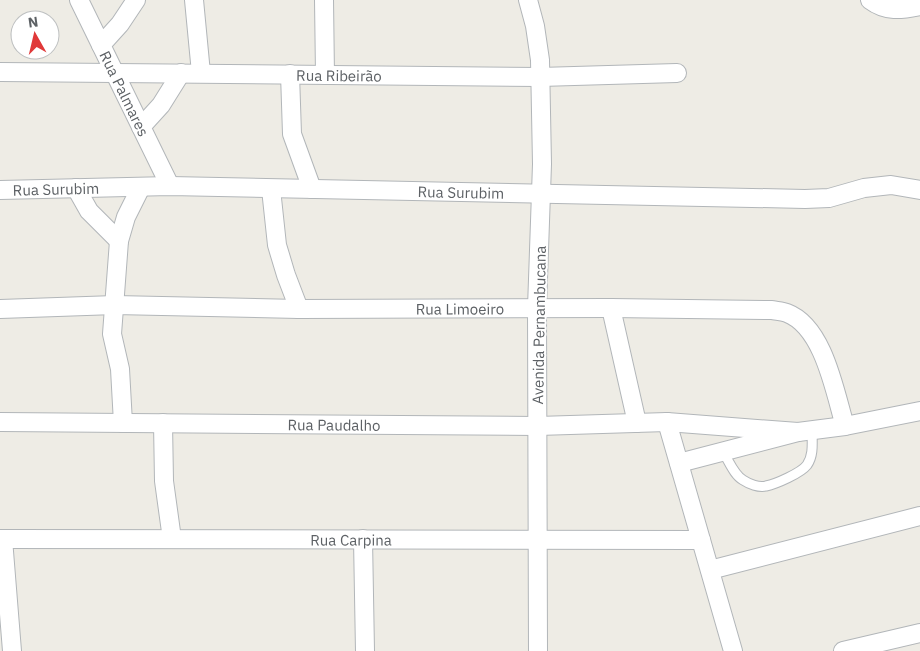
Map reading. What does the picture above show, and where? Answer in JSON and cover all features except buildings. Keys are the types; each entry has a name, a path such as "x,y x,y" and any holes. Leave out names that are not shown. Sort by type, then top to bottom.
{"street":[{"name":"Rua Palmares","path":"80,0 170,186"},
{"path":"101,45 120,24 136,0"},
{"path":"194,0 201,73"},
{"path":"324,0 325,75"},
{"name":"Avenida Pernambucana","path":"528,0 535,26 540,60 542,193 537,308 538,651"},
{"path":"870,0 885,8 899,10 920,6"},
{"name":"Rua Ribeirão","path":"0,72 540,77 677,73"},
{"path":"141,127 161,105 181,73"},
{"path":"290,74 292,134 312,189"},
{"name":"Rua Surubim","path":"0,190 170,186 805,200 829,198 864,188 891,185 920,190"},
{"path":"123,423 120,369 112,334 119,241 126,216 141,187"},
{"path":"76,188 89,211 119,241"},
{"path":"271,189 277,246 299,309"},
{"name":"Rua Limoeiro","path":"0,309 115,305 299,309 611,308 772,310 787,313 801,322 818,342 845,426"},
{"path":"611,308 637,423"},
{"path":"680,463 805,431 845,426 920,411"},
{"name":"Rua Paudalho","path":"0,422 538,426 667,422 805,431"},
{"path":"163,422 164,481 172,539"},
{"path":"667,422 733,651"},
{"path":"710,570 920,516"},
{"path":"2,538 12,651"},
{"name":"Rua Carpina","path":"2,538 701,540"},
{"path":"363,539 365,651"},
{"path":"843,651 920,633"}],"lane":[{"path":"723,452 737,475 743,480 765,487 796,474 806,465 812,455 805,431"}]}
